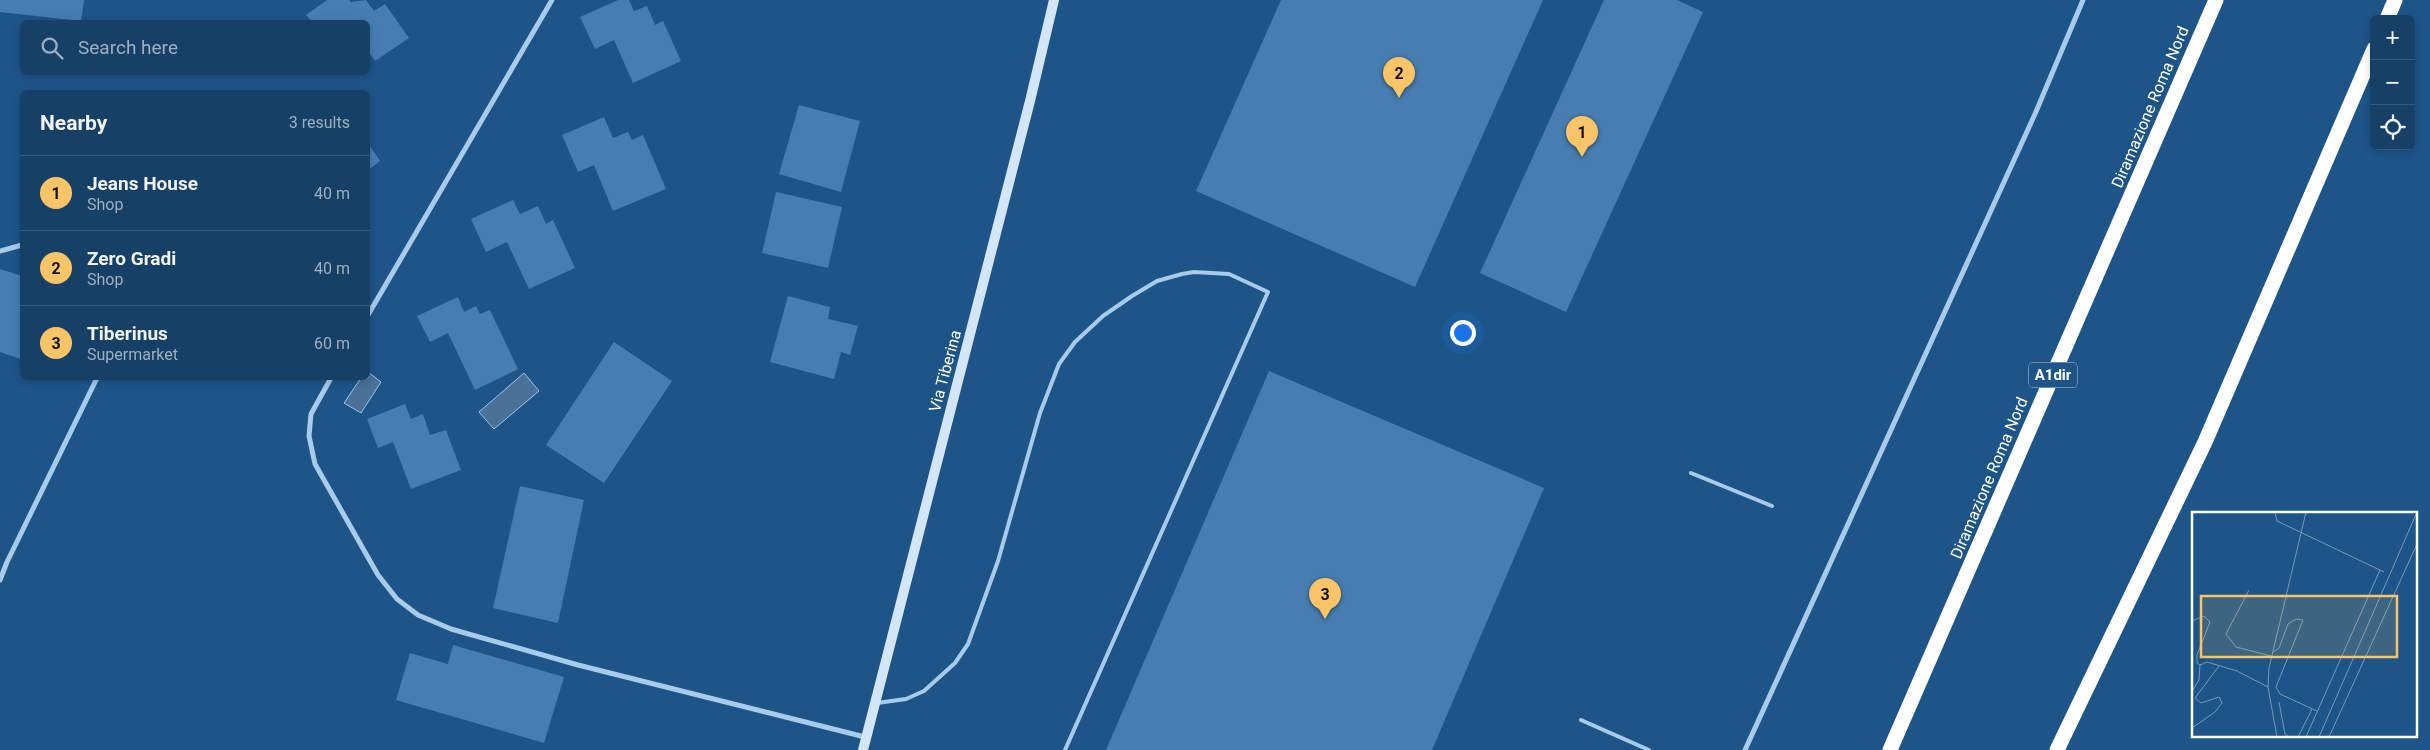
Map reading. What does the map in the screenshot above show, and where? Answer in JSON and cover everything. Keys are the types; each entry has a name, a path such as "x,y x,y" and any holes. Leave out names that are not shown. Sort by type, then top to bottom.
{"highway":[{"name":"Diramazione Roma Nord","path":"1890,750 2216,0"},
{"path":"2389,15 2395,0"},
{"path":"2057,750 2205,442 2370,58"}],"main road":[{"name":"Via Tiberina","path":"863,750 1028,111 1054,0"}],"street":[{"path":"370,312 552,0"},
{"path":"1745,750 2031,123 2083,0"},
{"path":"0,250 20,245"},
{"path":"0,580 6,562 96,380"},
{"path":"330,380 311,414 309,436 316,464 378,575 397,599 418,615 451,629 578,664 865,737"}],"lane":[{"path":"874,703 906,699 924,691 955,663 968,644 998,562 1040,413 1059,364 1075,342 1103,316 1157,281 1194,272 1229,274 1268,292 1065,750"},
{"path":"1691,472 1772,506"},
{"path":"1581,720 1649,750"}],"water":[{"path":"524,373 539,391 494,429 479,412"},
{"path":"370,374 381,382 361,413 344,403 360,380 370,380"}],"building":[{"path":"0,0 84,0 81,20 0,12"},
{"path":"327,0 349,0 351,2 366,0 374,11 385,4 409,38 375,61 370,54 370,20 310,20 306,15"},
{"path":"618,0 629,0 634,11 647,6 655,25 663,21 681,61 633,83 614,40 595,49 580,17"},
{"path":"1281,0 1543,0 1415,287 1196,191"},
{"path":"1604,0 1677,0 1703,12 1566,312 1480,273"},
{"path":"799,105 860,121 841,192 779,174"},
{"path":"604,117 613,138 628,132 632,140 643,135 666,189 613,211 594,165 578,172 562,135"},
{"path":"370,146 380,161 370,168"},
{"path":"776,192 842,207 828,268 762,253"},
{"path":"513,200 520,214 538,206 546,224 553,220 575,268 529,289 507,242 486,252 471,219"},
{"path":"0,269 20,275 20,359 0,352"},
{"path":"788,296 830,307 828,319 858,326 850,355 841,352 834,379 770,362"},
{"path":"458,297 464,312 476,306 480,314 490,310 518,369 475,390 448,333 430,342 417,316"},
{"path":"614,342 672,381 604,483 546,445"},
{"path":"1269,371 1544,488 1432,750 1106,750"},
{"path":"405,404 411,419 423,414 430,435 446,430 461,470 411,489 393,442 378,448 367,419"},
{"path":"520,486 584,500 558,623 493,608"},
{"path":"453,645 564,677 544,743 396,700 410,653 448,664"}],"place":[{"name":"Zero Gradi","path":"1399,98"},
{"name":"Jeans House","path":"1582,157"},
{"name":"Tiberinus","path":"1325,619"}]}
